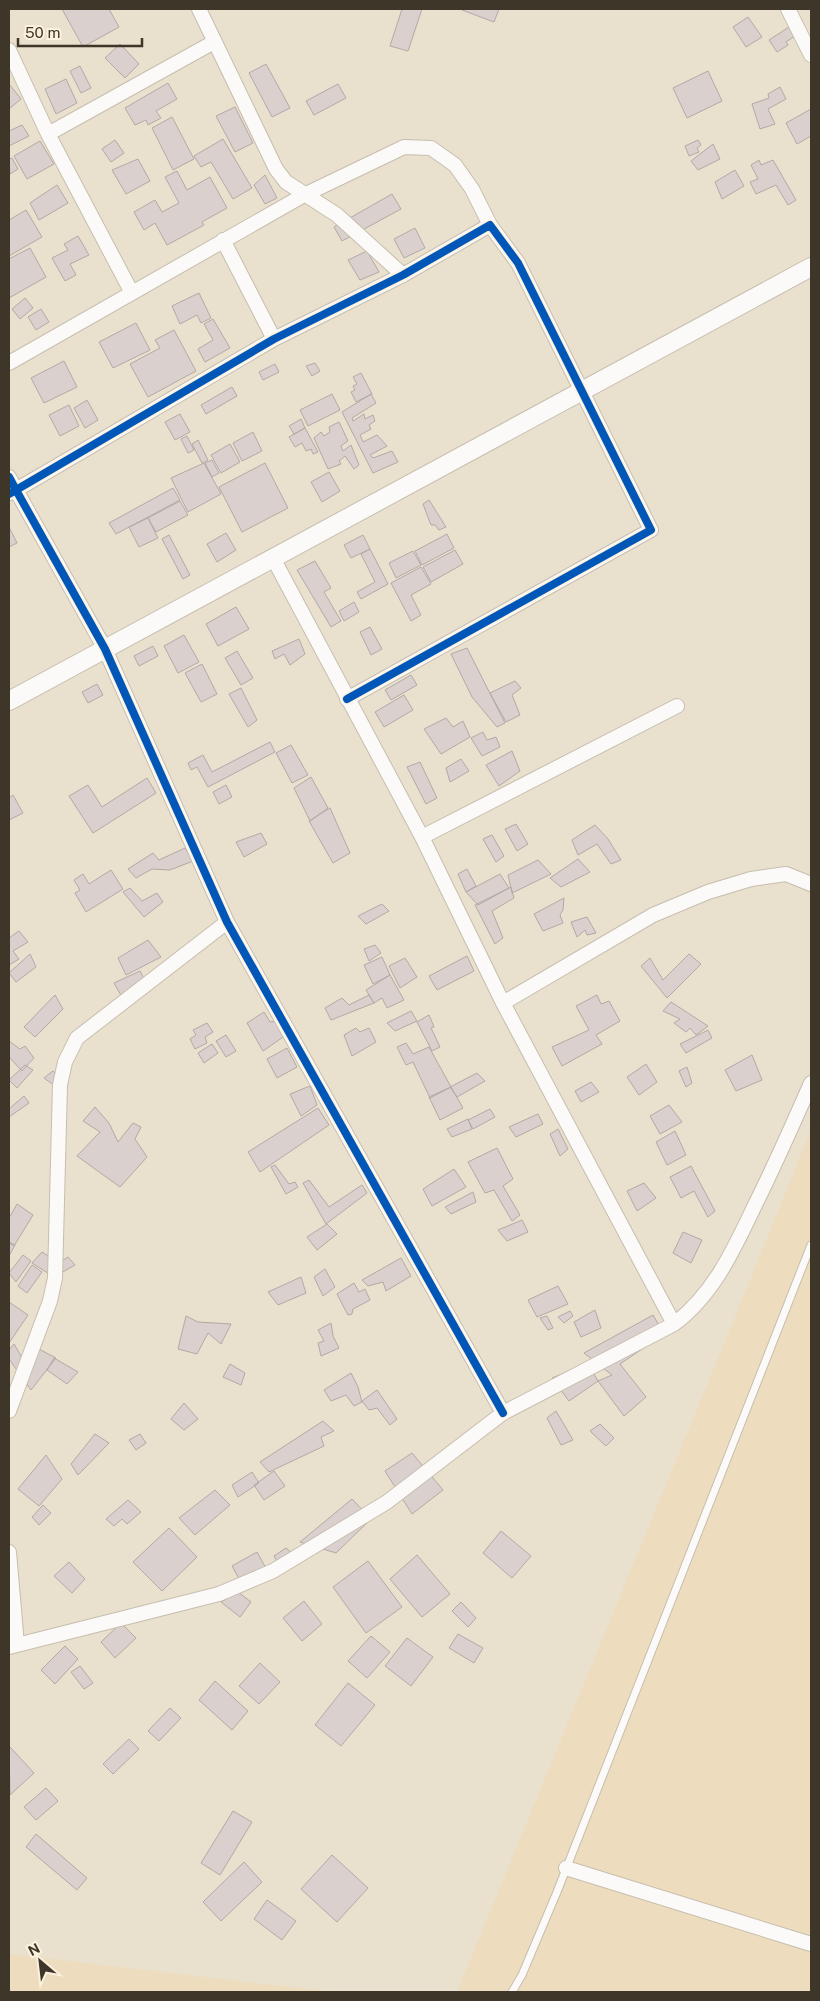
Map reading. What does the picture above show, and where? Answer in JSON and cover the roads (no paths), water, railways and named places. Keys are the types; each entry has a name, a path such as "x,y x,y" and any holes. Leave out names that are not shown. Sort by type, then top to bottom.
{"street":[{"path":"198,9 276,169 286,182 337,215 403,275"},
{"path":"788,9 811,55"},
{"path":"48,134 214,42"},
{"path":"9,50 48,134 132,293"},
{"path":"9,364 304,195 404,148 431,148 455,164 472,189 490,225 518,263 651,530 347,699"},
{"path":"12,492 274,339 403,275 490,225"},
{"path":"223,240 274,339"},
{"path":"9,701 811,267"},
{"path":"9,477 12,492 105,649 227,922 503,1414"},
{"path":"273,558 422,837 503,1003 674,1324"},
{"path":"422,837 676,706"},
{"path":"503,1003 653,915 708,892 751,880 786,874 811,884"},
{"path":"9,1411 50,1301 55,1278 60,1085 65,1062 77,1038 227,922"},
{"path":"9,1552 13,1646 219,1594 273,1571 387,1502 503,1414 674,1324 686,1315 725,1267 781,1152 811,1083"},
{"path":"566,1868 811,1944"}],"lane":[{"path":"512,1992 522,1975 566,1868 811,1245"}]}
